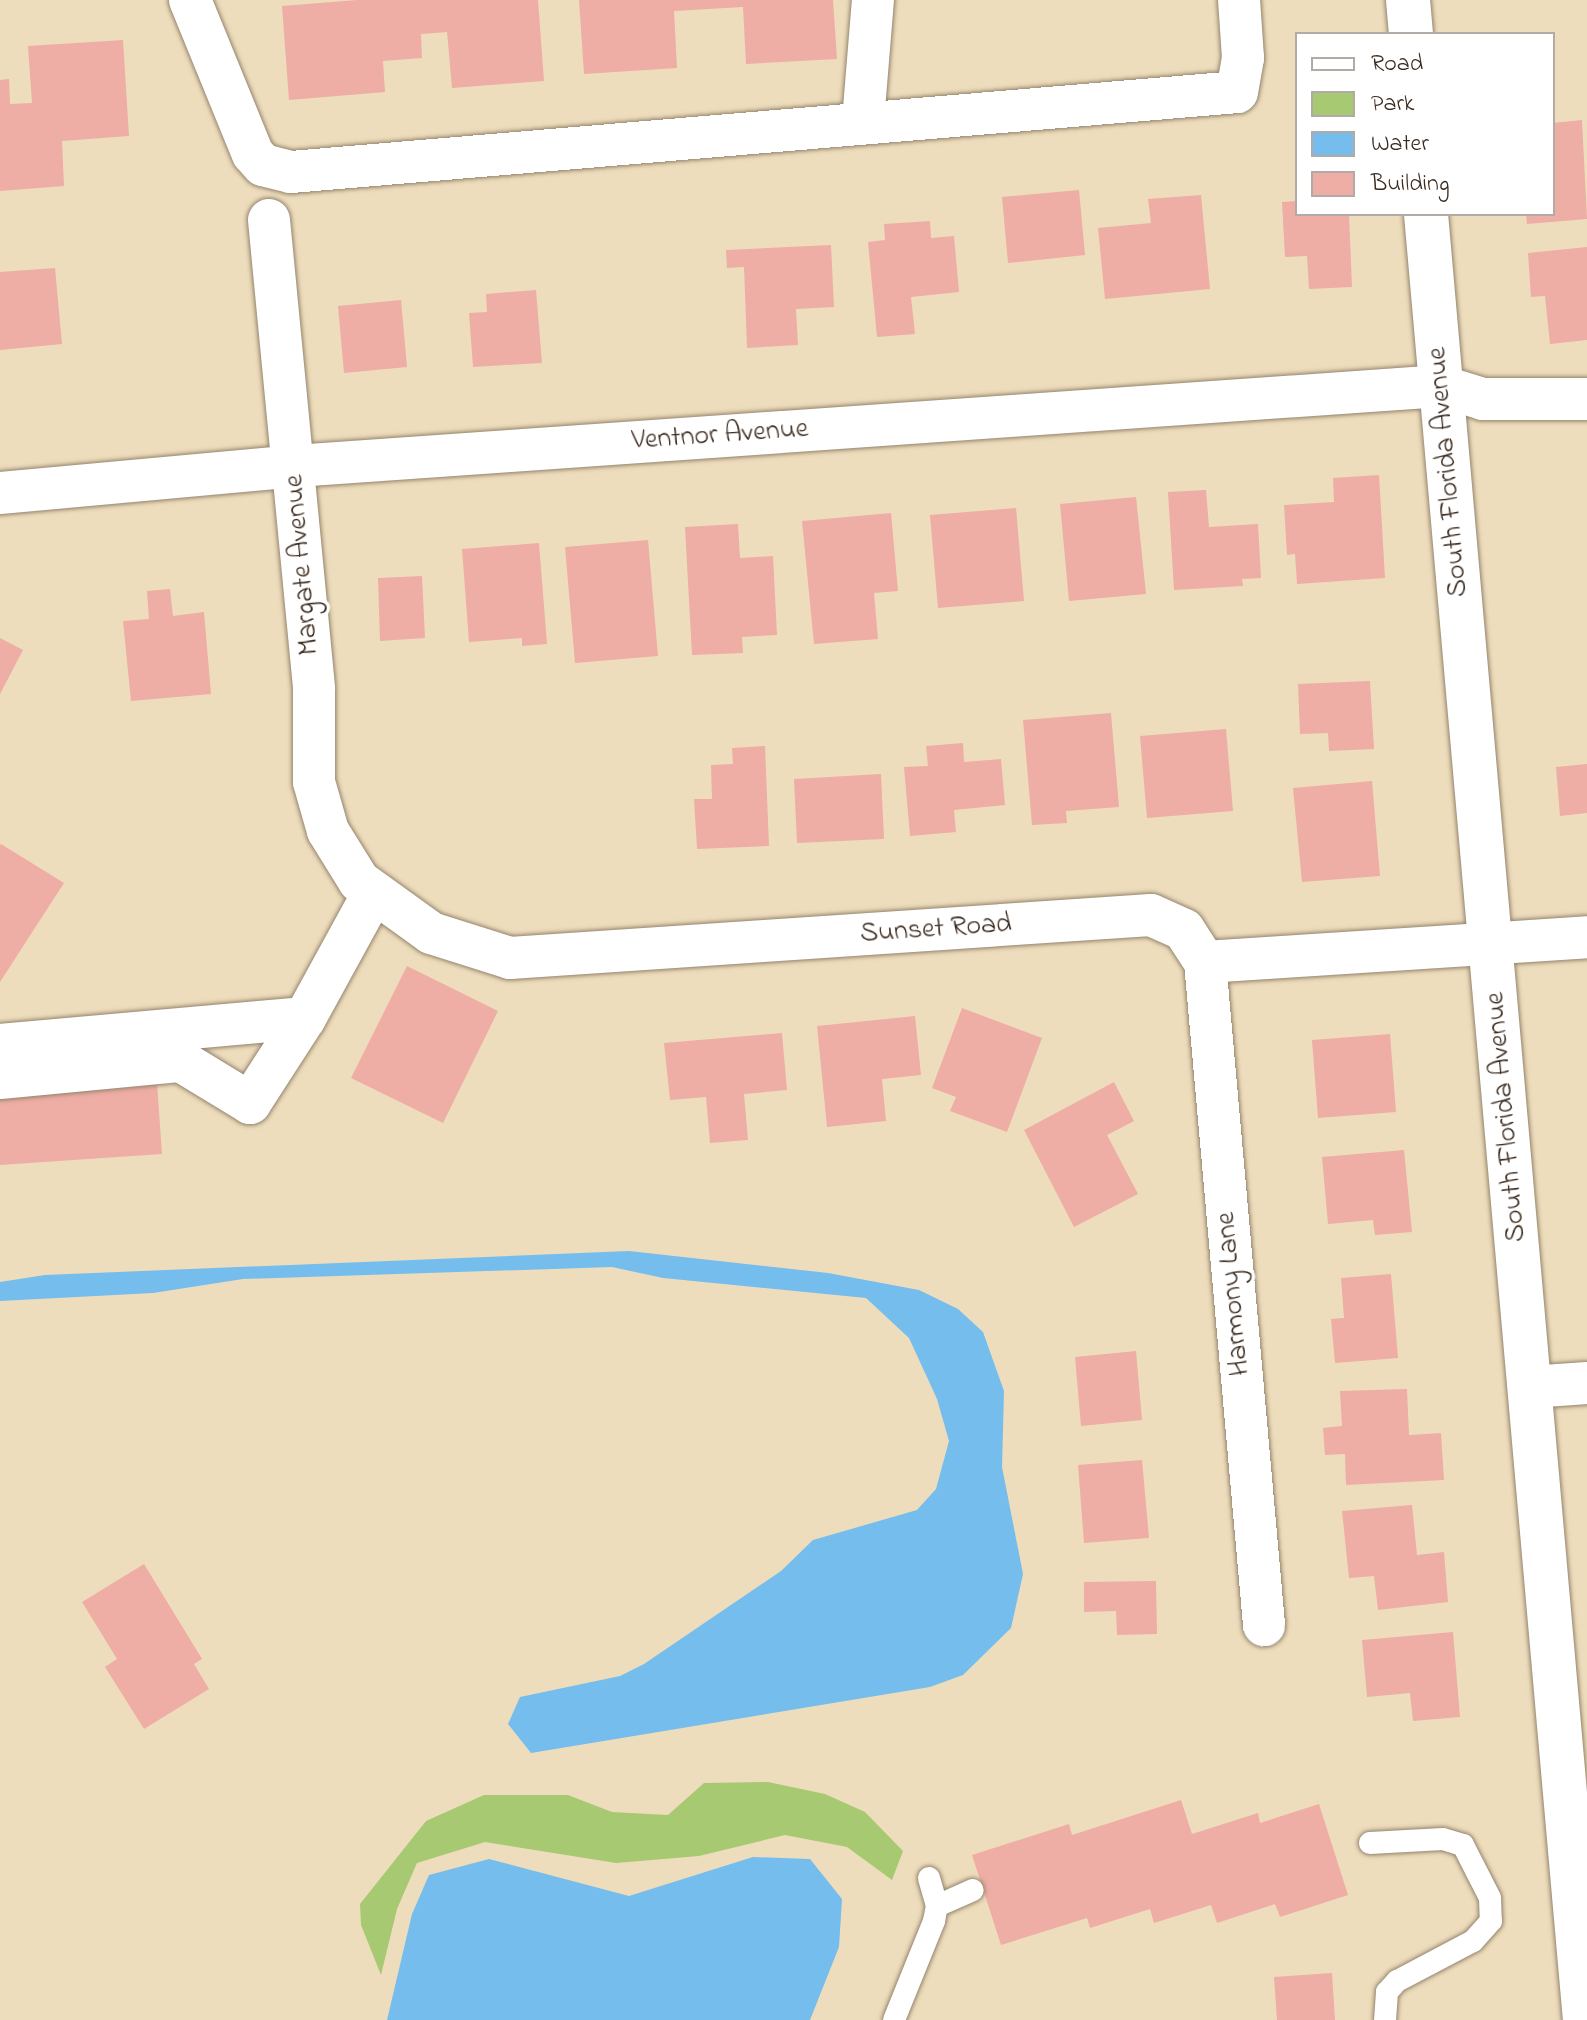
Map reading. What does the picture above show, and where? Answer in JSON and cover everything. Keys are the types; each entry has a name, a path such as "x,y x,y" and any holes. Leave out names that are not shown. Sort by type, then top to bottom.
{"street":[{"path":"190,0 253,154 276,171 1237,92 1243,58 1239,0"},
{"path":"863,121 873,0"},
{"path":"1408,0 1411,32"},
{"name":"South Florida Avenue","path":"1426,216 1493,942 1585,2020"},
{"name":"Margate Avenue","path":"269,220 314,689 314,782 338,850 373,894"},
{"path":"1441,386 1483,399 1587,399"},
{"name":"Ventnor Avenue","path":"0,493 295,466 1441,386"},
{"path":"0,1078 181,1061 250,1103 305,1018 373,894"},
{"name":"Sunset Road","path":"373,894 442,939 510,958 1151,915 1184,930 1205,962"},
{"path":"1205,962 1587,937"},
{"name":"Harmony Lane","path":"1205,962 1264,1625"},
{"path":"0,1045 305,1018"},
{"path":"1530,1387 1587,1383"}],"lane":[{"path":"1370,1843 1443,1839 1463,1845 1490,1898 1491,1921 1473,1941 1397,1981 1387,1992 1385,2020"},
{"path":"894,2020 937,1906 929,1878"},
{"path":"937,1906 973,1890"}],"green space":[{"path":"768,1782 825,1794 865,1812 903,1851 892,1880 847,1847 785,1835 699,1856 616,1863 485,1842 417,1863 397,1909 381,1975 361,1925 360,1904 426,1821 484,1795 568,1795 612,1812 668,1815 704,1783"}],"water":[{"path":"629,1251 828,1273 919,1290 958,1309 983,1332 1004,1391 1002,1467 1023,1574 1011,1628 963,1675 930,1687 531,1753 508,1724 520,1697 620,1676 644,1664 781,1571 813,1540 917,1510 936,1489 949,1441 937,1399 909,1338 866,1298 663,1278 612,1267 243,1279 153,1293 0,1301 0,1282 45,1275"},
{"path":"753,1857 810,1859 842,1899 839,1947 810,2020 387,2020 412,1914 429,1875 489,1859 629,1896"}],"building":[{"path":"357,0 538,0 544,81 452,88 447,32 421,34 422,58 383,61 385,92 289,100 282,6"},
{"path":"579,0 833,0 837,59 746,64 743,7 674,11 677,68 584,74"},
{"path":"123,40 129,136 62,141 64,186 0,191 0,80 9,79 10,104 32,103 28,46"},
{"path":"1582,120 1587,219 1527,224 1526,216 1555,216 1555,123"},
{"path":"1079,190 1085,255 1008,263 1002,197"},
{"path":"1201,195 1210,289 1105,299 1098,228 1151,223 1148,199"},
{"path":"1295,201 1295,216 1349,216 1352,287 1309,289 1307,256 1285,257 1282,202"},
{"path":"930,221 931,238 954,236 959,292 911,297 915,334 877,337 868,242 885,240 884,224"},
{"path":"831,245 834,307 796,309 798,345 747,348 744,267 727,268 726,250"},
{"path":"1587,247 1587,340 1550,344 1545,296 1531,297 1528,253"},
{"path":"55,268 62,344 0,350 0,272"},
{"path":"536,290 542,363 473,367 469,313 487,312 486,294"},
{"path":"401,300 407,367 344,373 338,306"},
{"path":"1379,475 1385,578 1297,584 1295,554 1287,555 1284,505 1334,502 1333,478"},
{"path":"1206,490 1209,527 1258,524 1261,578 1242,579 1243,586 1174,590 1168,492"},
{"path":"1136,497 1146,594 1069,601 1060,504"},
{"path":"1016,508 1024,601 938,608 930,515"},
{"path":"891,513 898,591 874,593 878,639 814,644 802,521"},
{"path":"738,524 740,558 773,556 777,635 742,637 743,653 692,655 685,527"},
{"path":"648,540 658,656 575,663 565,547"},
{"path":"539,543 547,644 522,646 522,638 469,642 462,549"},
{"path":"422,576 425,638 380,641 378,578"},
{"path":"170,589 173,616 204,612 211,694 131,701 123,621 149,619 147,591"},
{"path":"0,638 23,650 0,694"},
{"path":"1370,681 1374,749 1329,751 1328,733 1300,734 1298,684"},
{"path":"1111,713 1119,807 1066,811 1067,823 1032,825 1023,720"},
{"path":"1226,729 1233,811 1147,818 1140,736"},
{"path":"963,743 964,762 1001,759 1005,805 954,810 956,832 910,836 904,767 928,766 926,746"},
{"path":"765,746 769,846 697,849 694,799 712,799 711,765 733,764 732,748"},
{"path":"1587,764 1587,813 1560,816 1556,767"},
{"path":"881,774 884,839 797,843 794,779"},
{"path":"1372,781 1380,876 1302,882 1293,788"},
{"path":"0,845 64,883 0,982"},
{"path":"407,966 498,1011 443,1123 351,1078"},
{"path":"962,1008 1042,1038 1007,1132 950,1111 956,1097 932,1088"},
{"path":"915,1016 921,1075 882,1079 886,1121 827,1127 817,1026"},
{"path":"782,1033 787,1090 744,1094 748,1140 710,1143 706,1097 670,1100 664,1043"},
{"path":"1390,1034 1396,1112 1318,1118 1312,1040"},
{"path":"1114,1082 1134,1121 1107,1135 1138,1194 1074,1227 1024,1130"},
{"path":"157,1083 162,1154 0,1165 0,1093"},
{"path":"1404,1150 1412,1232 1375,1235 1373,1220 1328,1224 1322,1157"},
{"path":"1391,1274 1398,1358 1335,1363 1331,1319 1344,1318 1341,1278"},
{"path":"1136,1351 1142,1420 1081,1426 1075,1357"},
{"path":"1407,1389 1409,1435 1441,1433 1444,1480 1346,1485 1345,1454 1325,1455 1323,1428 1342,1426 1340,1391"},
{"path":"1142,1460 1149,1538 1084,1543 1078,1465"},
{"path":"1412,1505 1417,1555 1444,1552 1448,1602 1378,1610 1374,1576 1349,1578 1342,1511"},
{"path":"144,1564 202,1659 194,1664 209,1689 144,1729 105,1667 117,1659 82,1602"},
{"path":"1156,1581 1157,1634 1117,1635 1116,1611 1084,1612 1084,1582"},
{"path":"1453,1632 1460,1717 1413,1721 1410,1693 1367,1697 1362,1640"},
{"path":"1181,1800 1192,1834 1258,1813 1260,1823 1319,1804 1348,1895 1280,1917 1275,1904 1217,1923 1211,1905 1154,1923 1150,1909 1090,1928 1087,1918 1001,1945 972,1855 1069,1824 1072,1835"},
{"path":"1332,1973 1335,2020 1277,2020 1274,1977"}]}
